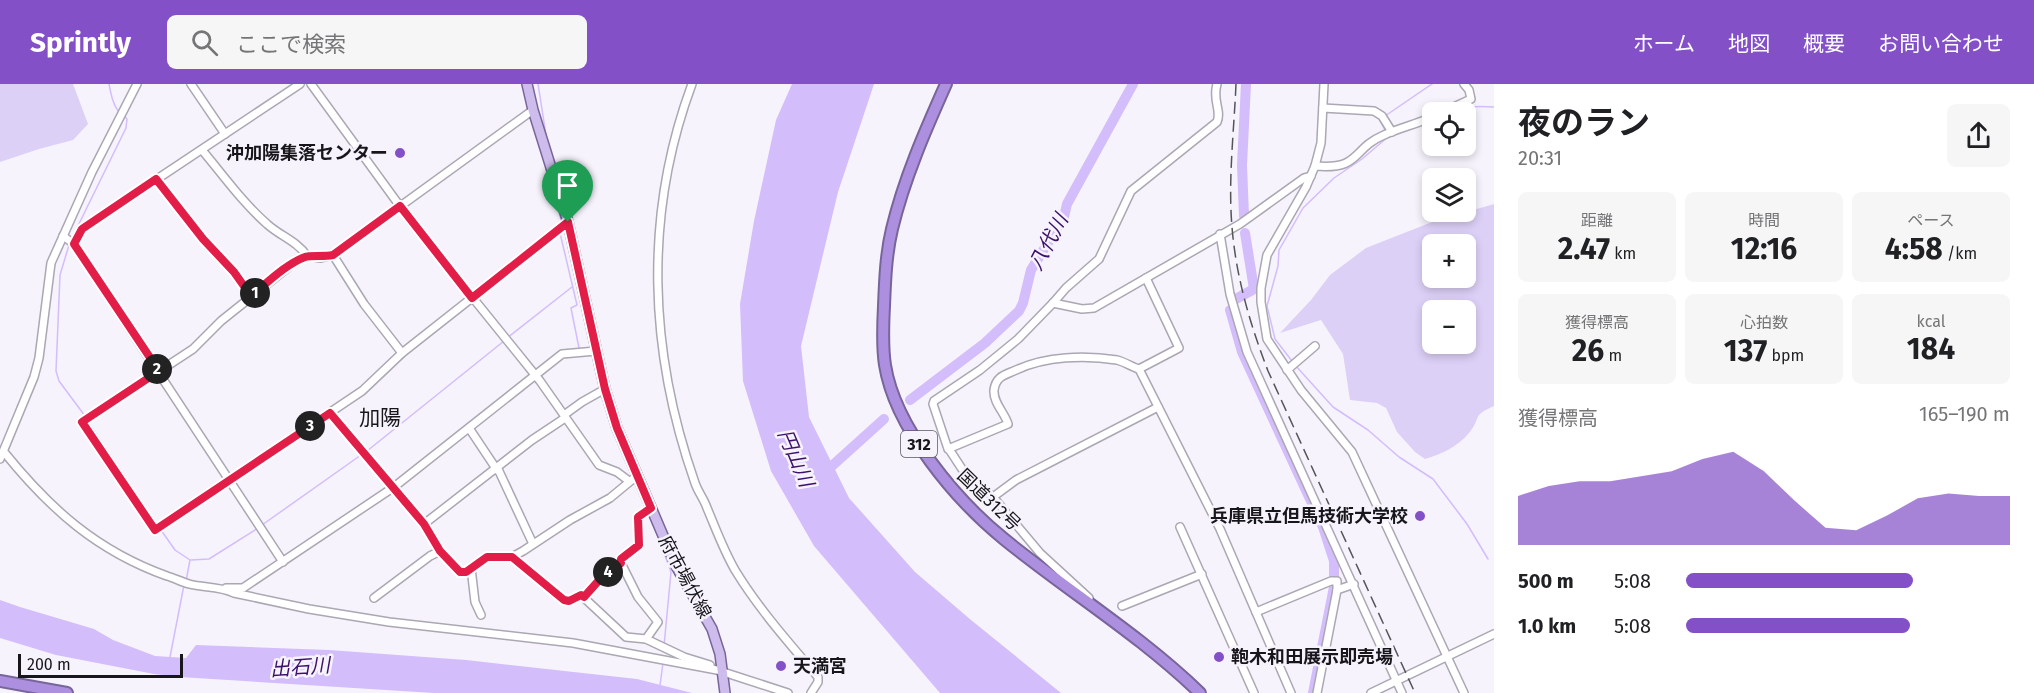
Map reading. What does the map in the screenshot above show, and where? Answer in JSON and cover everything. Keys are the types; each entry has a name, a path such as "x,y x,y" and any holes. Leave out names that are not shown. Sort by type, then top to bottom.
{"highway":[{"name":"国道312号","path":"946,84 915,158 892,231 883,321 885,366 899,405 910,428 932,463 955,491 1005,540 1157,654 1200,693"},
{"path":"0,681 67,693"}],"main road":[{"name":"府市場伏線","path":"527,84 568,222 605,389 617,428 634,479 651,508 680,575 712,629 720,654 725,693"}],"street":[{"path":"137,84 51,263 39,358 34,377 2,455 36,490 84,531 118,555 190,584 243,588 394,487 562,354 596,351"},
{"path":"191,84 225,134"},
{"path":"74,244 82,229 300,84"},
{"path":"311,84 400,206 534,375 599,465 634,479 610,498 512,557 487,557 471,568 460,572 440,551 424,524 394,487 330,413"},
{"path":"692,84 667,166 660,220 658,301 666,374 688,459 715,532 735,570 770,619 818,677 818,682 811,693"},
{"path":"1091,604 1089,597 1040,553 993,498 962,469 948,449 934,412 934,401 980,370 1018,339 1066,288 1099,259 1131,191 1212,129 1217,122 1220,116 1214,96 1217,84"},
{"path":"1324,84 1321,143 1315,166 1267,255 1261,302 1268,339 1287,370 1352,452 1464,693"},
{"path":"1464,84 1469,90 1471,99 1465,102"},
{"path":"1323,108 1374,111 1383,117 1392,132"},
{"path":"533,110 333,255 321,258 307,256 291,265 221,321 193,349 82,422 155,530 362,391 402,353 568,222"},
{"path":"1315,166 1330,167 1349,163 1377,139 1422,121"},
{"path":"202,150 250,208 278,234 300,246 307,256"},
{"path":"1053,303 1082,309 1094,308 1240,224 1304,178 1311,176"},
{"path":"156,179 203,239 234,272 251,296"},
{"path":"1220,234 1230,294 1246,352 1402,693"},
{"path":"63,236 74,244 284,562"},
{"path":"333,255 364,304 402,353"},
{"path":"1139,369 1179,348 1146,278"},
{"path":"1287,370 1315,346"},
{"path":"948,449 1008,424 994,396 995,386 1000,376 1026,365 1056,359 1087,358 1116,360 1139,369 1220,530 1291,693"},
{"path":"424,524 588,398 605,389"},
{"path":"993,498 1016,480 1158,407"},
{"path":"469,428 497,469 533,544"},
{"path":"584,597 601,578 621,563 621,559 639,545 638,517 651,508"},
{"path":"1180,527 1254,693"},
{"path":"374,598 440,551"},
{"path":"512,557 564,600 569,601 581,595 584,597 626,637 646,639 684,657 712,666 721,674"},
{"path":"621,563 638,597 657,622 646,639"},
{"path":"471,568 475,602 481,615"},
{"path":"1122,606 1202,574"},
{"path":"1256,612 1334,581 1337,590 1317,693"},
{"path":"1337,590 1354,584"},
{"path":"224,588 234,593 309,609 482,634 573,643 721,674 788,693"},
{"path":"1371,693 1494,634"}],"shaded area":[{"path":"0,84 73,84 88,124 73,140 0,162"},
{"path":"1494,204 1494,406 1479,415 1469,433 1454,446 1425,459 1415,452 1397,432 1386,408 1377,403 1350,400 1343,354 1321,320 1280,333 1311,300 1330,275 1366,248 1432,222 1476,222 1476,209"}],"water":[{"name":"円山川","path":"792,84 874,84 838,192 801,346 809,417 849,498 915,572 1061,693 940,693 814,546 771,471 743,381 740,304 754,221 776,120"},
{"name":"出石川","path":"0,600 94,629 113,640 155,656 186,658 196,645 329,650 466,660 637,679 692,693 434,693 154,674 56,655 0,638"}],"waterway":[{"path":"109,84 114,103 120,113"},
{"path":"538,84 546,135"},
{"name":"八代川","path":"910,400 985,343 1019,311 1031,270 1064,217 1067,204 1133,84"},
{"path":"1244,216 1242,165 1246,84"},
{"path":"1385,116 1432,84"},
{"path":"1476,107 1494,107"},
{"path":"72,238 126,128 127,119 124,116"},
{"path":"1382,119 1380,120 1385,130"},
{"path":"1399,132 1422,124"},
{"path":"1292,361 1275,339 1267,306 1278,266 1279,250 1303,208 1334,178 1362,159 1389,136"},
{"path":"547,170 562,223"},
{"path":"560,233 577,305 571,308 579,348"},
{"path":"1234,300 1254,289 1245,233"},
{"path":"69,245 60,275 56,371 59,381 85,416"},
{"path":"507,338 572,287"},
{"path":"1230,310 1242,352 1323,527 1334,561 1334,587 1313,693"},
{"path":"367,451 504,341"},
{"path":"1295,365 1333,407 1368,430 1399,457 1433,479 1467,524 1488,559"},
{"name":"八代川","path":"823,474 884,419"},
{"path":"87,420 158,526"},
{"path":"262,525 361,455"},
{"path":"191,560 209,559 258,528"},
{"path":"655,528 671,572 664,646"},
{"path":"161,530 175,550 190,560 186,581"},
{"path":"170,657 184,585"},
{"path":"660,685 663,663"}],"railway":[{"path":"1236,84 1231,209 1240,282 1255,336 1268,371 1415,693"}],"place":[{"name":"沖加陽集落センター","path":"400,153"},
{"name":"兵庫県立但馬技術大学校","path":"1420,516"},
{"name":"鞄木和田展示即売場","path":"1219,657"},
{"name":"天満宮","path":"781,666"}],"district":[{"name":"加陽","path":"380,418"}],"route":[{"path":"156,179 203,239 234,272 251,296 291,265 307,256 321,258 333,255 400,206 472,298 568,222 605,389 617,428 651,508 637,520 639,545 621,559 621,563 601,578 584,597 581,595 569,601 564,600 512,557 487,557 466,572 455,569 440,551 424,524 330,413 155,530 82,422 159,371 74,244 82,229 156,179"}]}
